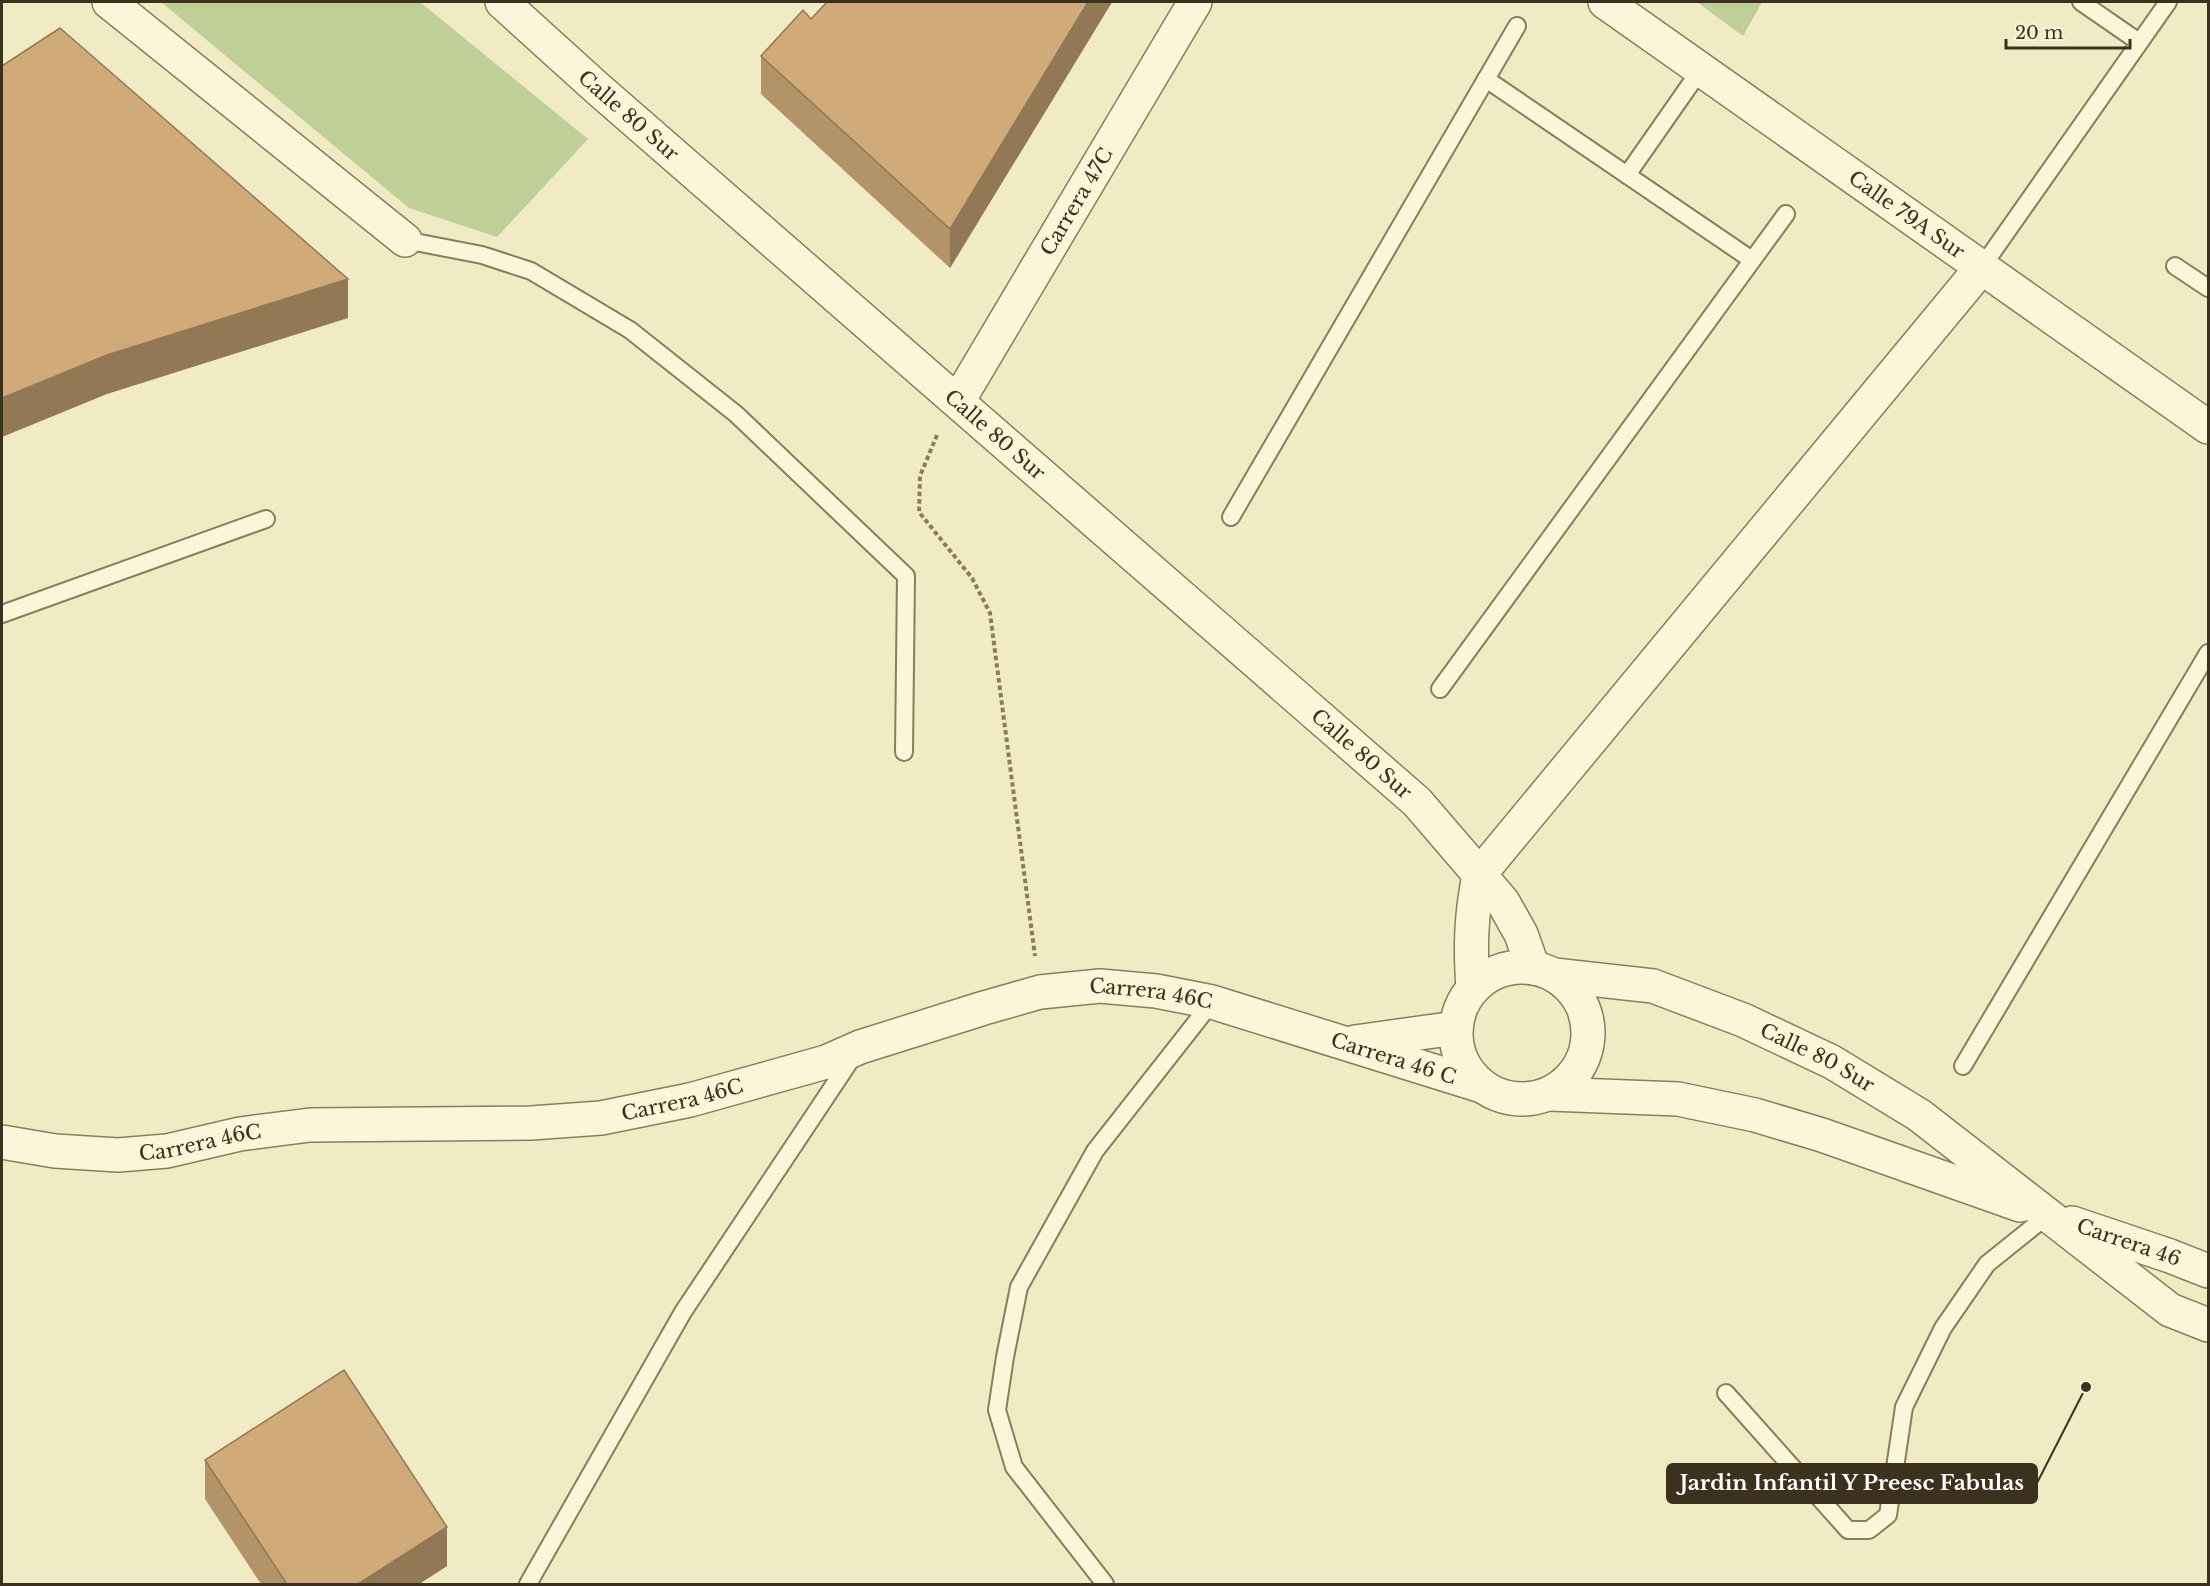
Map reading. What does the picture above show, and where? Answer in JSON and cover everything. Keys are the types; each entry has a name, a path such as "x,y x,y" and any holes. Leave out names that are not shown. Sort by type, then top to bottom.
{"street":[{"path":"109,2 405,240"},
{"name":"Calle 80 Sur","path":"502,2 597,88 1417,802 1503,902 1544,971 1653,986 1743,1020 1822,1058 1919,1115 2170,1310 2208,1325"},
{"name":"Carrera 47C","path":"958,401 1195,2"},
{"name":"Calle 79A Sur","path":"1605,2 2208,427"},
{"path":"1473,988 1470,950 1472,912 1479,875 1982,267"},
{"path":"1511,968 1544,971 1571,988 1583,1005 1588,1025 1588,1046 1581,1066 1568,1082 1550,1094 1533,1099 1515,1099 1497,1095 1482,1086 1467,1070 1462,1060 1458,1050 1456,1028 1461,1007 1473,988 1491,975 1511,968"},
{"name":"Carrera 46C","path":"2,1142 55,1151 118,1155 167,1151 240,1134 310,1125 531,1123 601,1118 690,1100 826,1062 860,1047 1040,992 1100,986 1156,991 1212,1002 1344,1043"},
{"name":"Carrera 46 C","path":"1344,1043 1456,1028"},
{"name":"Carrera 46 C","path":"1344,1043 1482,1086"},
{"name":"Calle 80 Sur","path":"1550,1094 1678,1099 1755,1115 1822,1135 2048,1215"},
{"name":"Carrera 46","path":"2048,1215 2208,1271"}],"lane":[{"path":"2081,2 2139,42"},
{"path":"1982,267 2168,2"},
{"path":"1231,518 1516,26"},
{"path":"1627,175 1701,69"},
{"path":"1486,79 1752,260"},
{"path":"1440,688 1786,213"},
{"path":"405,240 482,255 531,271 630,330 736,414 906,576 904,752"},
{"path":"2175,266 2208,288"},
{"path":"2,614 266,519"},
{"path":"1963,1066 2208,653"},
{"path":"1106,1584 1014,1467 997,1410 1005,1357 1019,1287 1095,1151 1212,1002"},
{"path":"528,1584 683,1312 860,1047"},
{"path":"1726,1393 1848,1530 1869,1530 1888,1515 1904,1407 1943,1328 1987,1264 2048,1215"}],"path":[{"path":"958,401 938,433 920,476 919,512 972,578 990,613 1040,992"}],"green space":[{"path":"161,2 420,2 588,139 497,237 409,208"},
{"path":"1697,2 1762,2 1743,36"}],"building":[{"path":"827,2 1088,2 950,229 761,56 803,10 811,19"},
{"path":"60,28 348,279 107,355 2,398 2,66"},
{"path":"344,1370 447,1527 358,1584 287,1584 205,1460"}],"place":[{"name":"Jardin Infantil Y Preesc Fabulas","path":"2086,1387"}]}
